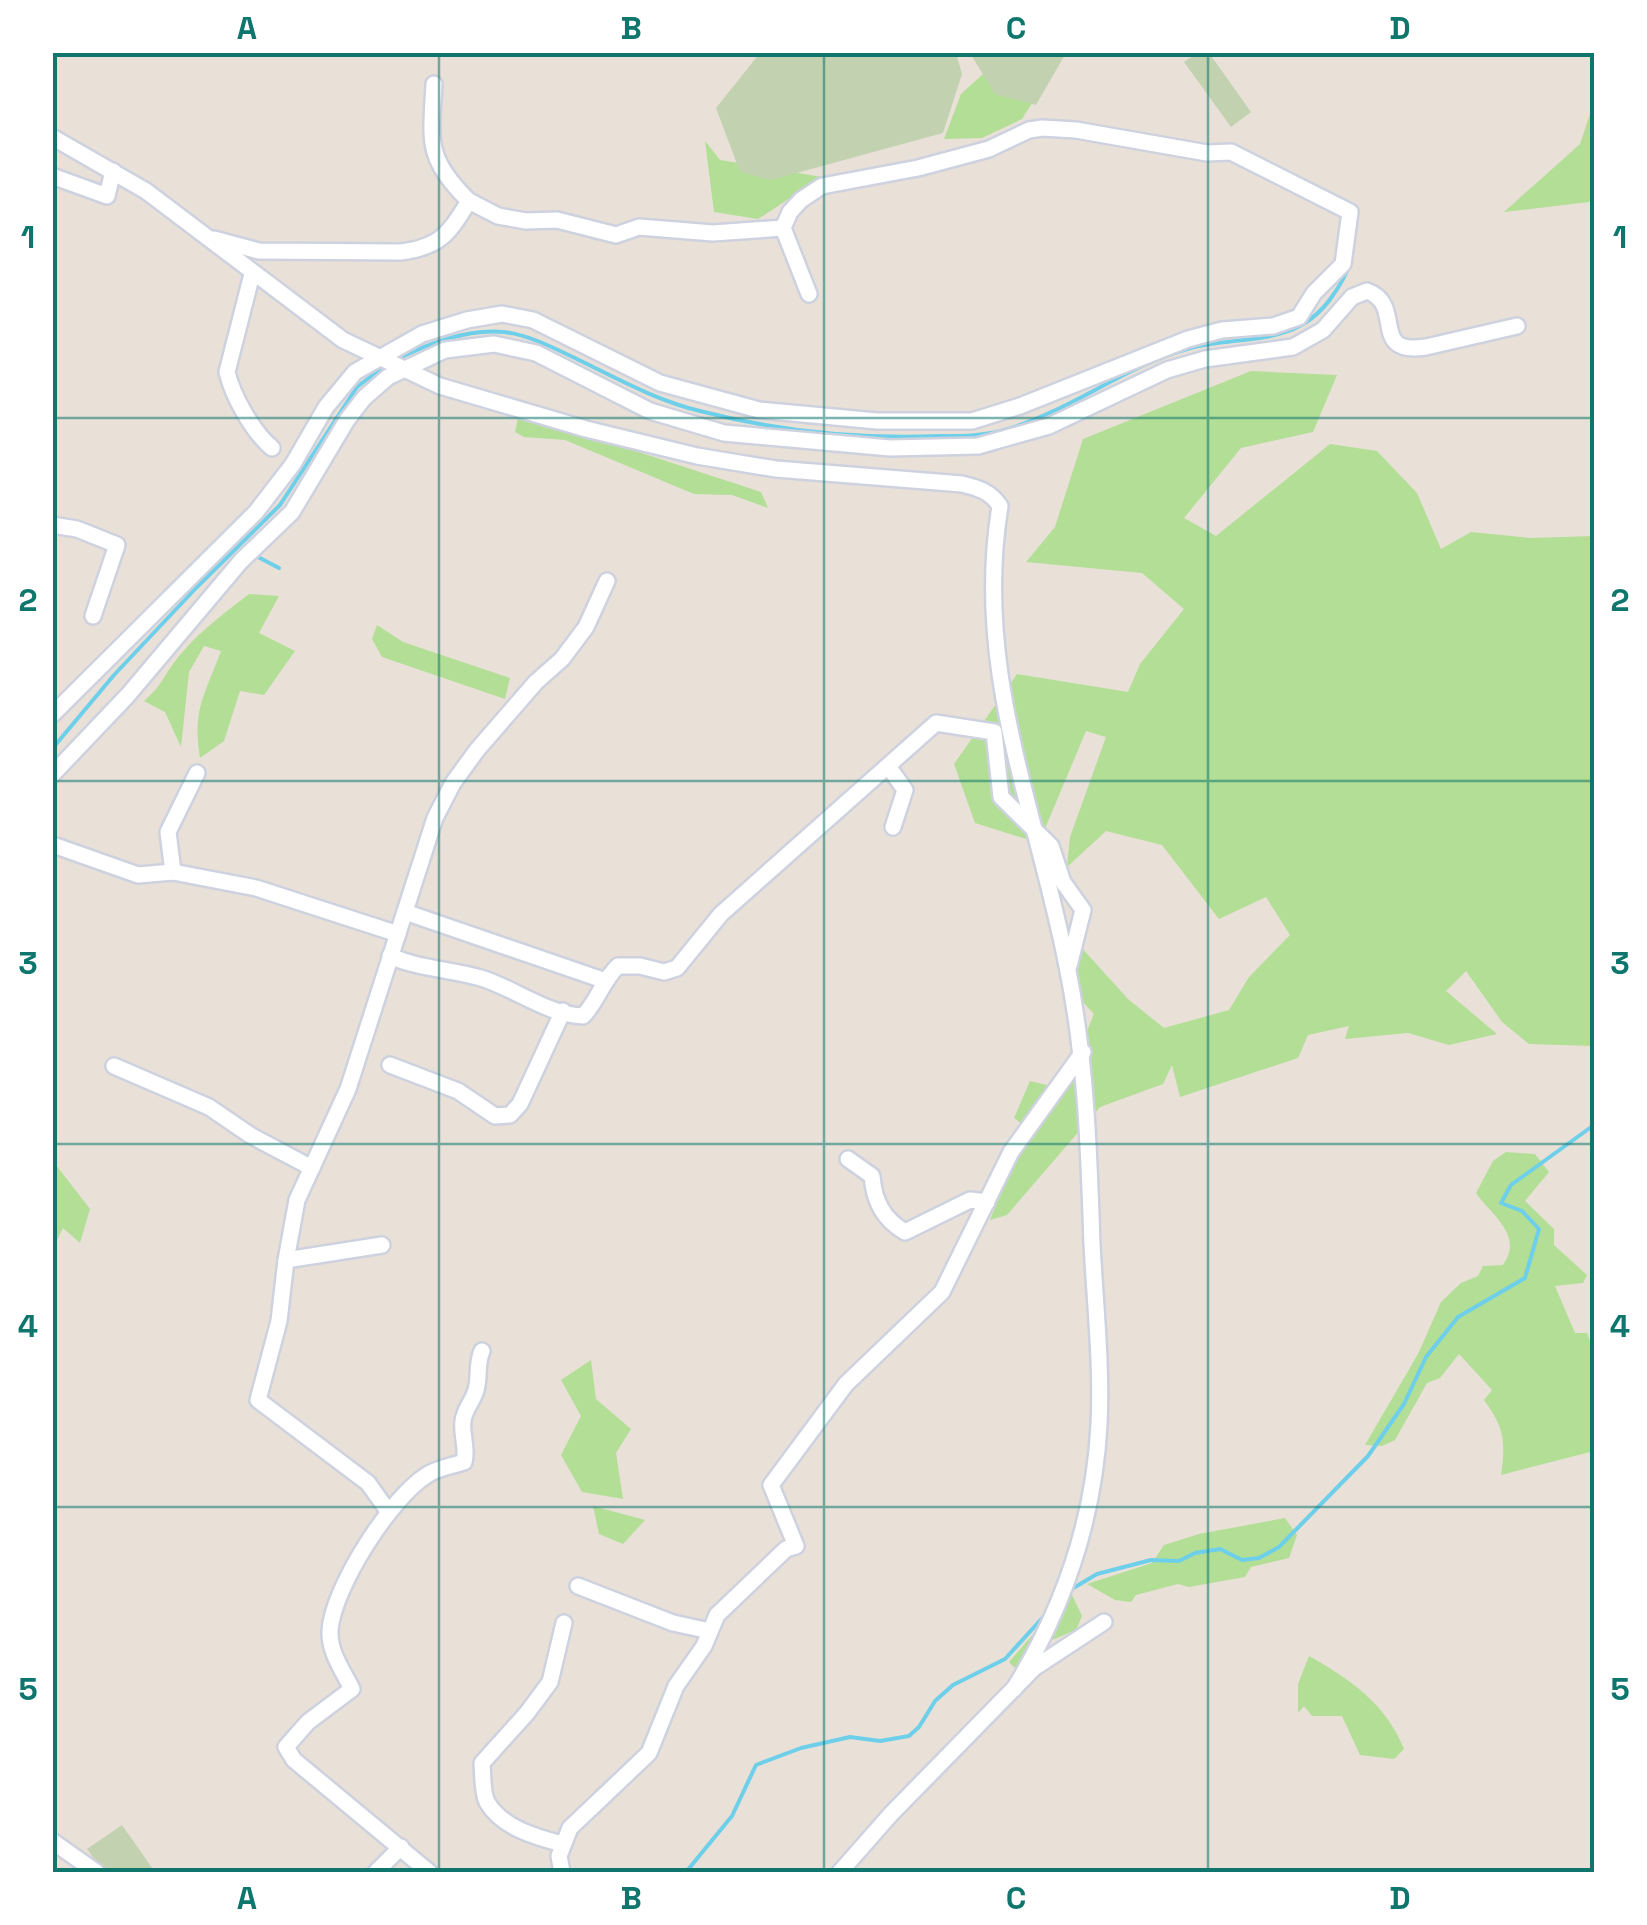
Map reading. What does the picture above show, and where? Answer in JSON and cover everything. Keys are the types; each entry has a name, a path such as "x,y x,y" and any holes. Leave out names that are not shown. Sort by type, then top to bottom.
{"street":[{"path":"434,84 431,144 451,183 469,201 498,216 526,221 557,220 616,234 639,227 713,233 783,228"},
{"path":"52,775 128,695 241,560 292,512 364,398 388,376 444,350 494,344 536,353 650,411 724,433 890,448 978,446 1049,426 1167,370 1205,359 1292,347 1322,330 1343,264 1350,212 1231,152 1207,154 1076,130 1042,128 989,149 918,168 822,186 801,200 783,228 809,294"},
{"path":"52,137 146,191 342,340 440,386 697,456 776,469 980,488 994,496 1000,506 992,587 998,680 1068,966 1088,1114 1099,1422 1090,1501 1064,1586 1044,1635 1014,1689"},
{"path":"52,176 107,196 114,172"},
{"path":"201,234 259,251 402,252 439,242 469,201"},
{"path":"252,274 227,372 230,386 255,433 272,448"},
{"path":"52,715 256,512 292,464 326,406 355,372 422,334 467,320 502,314 533,320 660,383 759,410 877,421 972,422 1188,339 1222,330 1273,326 1331,300 1366,292 1378,295 1387,308 1391,338 1398,346 1411,349 1517,326"},
{"path":"52,525 77,529 117,545 93,616"},
{"path":"388,1511 368,1483 258,1400 279,1322 297,1200 348,1089 434,818 453,783 586,627 606,581"},
{"path":"390,956 432,970 480,978 583,1016 602,980 618,966 627,964 664,972 676,968 721,914 936,724 994,732 1001,797 1051,846 1063,882 1082,910 1068,968 1082,1023 1084,1050 1010,1152 942,1292 846,1384 771,1485 796,1546 786,1549 716,1616 704,1646 676,1686 649,1752 570,1828 559,1856 562,1872"},
{"path":"888,766 904,790 893,827"},
{"path":"173,872 168,832 197,773"},
{"path":"52,848 56,846 138,875 173,872 256,888 398,934"},
{"path":"405,912 602,980"},
{"path":"390,1065 458,1091 494,1116 510,1116 520,1104 562,1011"},
{"path":"114,1066 208,1107 250,1136 312,1168"},
{"path":"848,1159 872,1176 873,1194 888,1222 904,1232 970,1200 987,1202"},
{"path":"286,1260 382,1245"},
{"path":"429,1872 294,1760 286,1747 308,1722 352,1689 333,1653 331,1623 360,1556 388,1511 428,1474 464,1462 462,1421 477,1387 480,1374 476,1364 482,1350"},
{"path":"578,1586 673,1623 710,1631"},
{"path":"840,1872 891,1814 1014,1689 1050,1657 1104,1622"},
{"path":"562,1844 534,1837 506,1822 486,1801 482,1763 528,1713 550,1682 564,1623"},
{"path":"52,1841 96,1872"},
{"path":"376,1872 401,1847"}],"green space":[{"path":"970,52 1066,53 1036,105 995,94"},
{"path":"760,53 956,53 962,74 943,133 771,180 740,172 716,108"},
{"path":"1197,53 1209,53 1251,112 1231,127 1184,62"},
{"path":"996,62 1044,84 1022,119 982,138 944,139 961,94"},
{"path":"1594,102 1594,193 1589,202 1504,212 1580,144"},
{"path":"705,141 720,160 822,177 758,219 714,212"},
{"path":"1251,371 1337,375 1313,432 1241,448 1184,518 1216,536 1330,444 1377,451 1417,493 1441,549 1471,532 1530,538 1594,536 1594,1046 1529,1044 1502,1022 1466,971 1446,991 1497,1034 1449,1045 1408,1033 1345,1039 1349,1026 1308,1035 1298,1058 1180,1097 1172,1065 1163,1084 1100,1107 1007,1215 990,1220 1027,1128 1014,1118 1030,1081 1063,1089 1094,1014 1066,984 1080,946 1128,999 1164,1028 1229,1010 1249,977 1290,935 1266,897 1219,919 1162,845 1106,831 1067,867 1070,837 1106,737 1086,731 1039,843 975,823 954,764 1017,674 1128,692 1140,664 1184,609 1142,573 1026,562 1055,527 1083,439"},
{"path":"518,418 555,420 593,437 761,492 768,508 732,495 694,494 565,440 524,437 515,432"},
{"path":"249,594 279,596 259,633 295,651 264,695 240,691 224,741 200,758 199,714 221,651 204,646 189,672 181,747 165,712 144,701 190,644"},
{"path":"377,625 403,642 510,678 505,699 382,657 372,639"},
{"path":"1506,1152 1535,1154 1549,1172 1525,1201 1554,1229 1554,1245 1587,1275 1583,1283 1555,1286 1575,1333 1587,1333 1594,1353 1594,1451 1501,1475 1502,1435 1484,1400 1492,1390 1459,1354 1440,1378 1427,1383 1395,1440 1382,1446 1365,1445 1418,1354 1441,1302 1461,1283 1478,1276 1483,1266 1503,1265 1509,1254 1508,1235 1476,1193 1493,1161"},
{"path":"56,1165 90,1209 80,1243 63,1228 53,1248 52,1173"},
{"path":"591,1360 596,1399 631,1429 616,1453 623,1499 582,1492 561,1455 581,1416 561,1380"},
{"path":"593,1506 645,1520 623,1544 599,1534"},
{"path":"1285,1518 1297,1535 1289,1558 1251,1567 1245,1577 1189,1587 1178,1584 1136,1595 1131,1602 1115,1600 1087,1584 1152,1563 1164,1545 1199,1534"},
{"path":"1072,1595 1082,1616 1076,1630 1047,1642 1043,1653 1019,1672 1009,1662 1059,1604"},
{"path":"1309,1656 1339,1674 1377,1706 1404,1749 1394,1759 1360,1755 1342,1716 1312,1716 1304,1706 1298,1713 1298,1684"},
{"path":"122,1825 155,1872 104,1872 87,1849"}],"waterway":[{"path":"395,360 462,335 504,332 544,344 669,402 729,418 850,435 965,436 1031,421 1141,366 1187,349 1284,333 1317,314 1342,282 1349,265"},
{"path":"52,749 114,675 280,505 357,387 386,365"},
{"path":"256,556 279,568"},
{"path":"1070,1590 1097,1574 1151,1560 1179,1561 1195,1553 1220,1549 1242,1560 1259,1558 1279,1547 1368,1456 1404,1404 1426,1357 1458,1317 1525,1278 1539,1229 1522,1211 1501,1203 1511,1185 1594,1125"},
{"path":"686,1872 732,1816 756,1765 801,1748 850,1737 880,1741 909,1736 935,1701 953,1685 1005,1659 1046,1614"}]}
